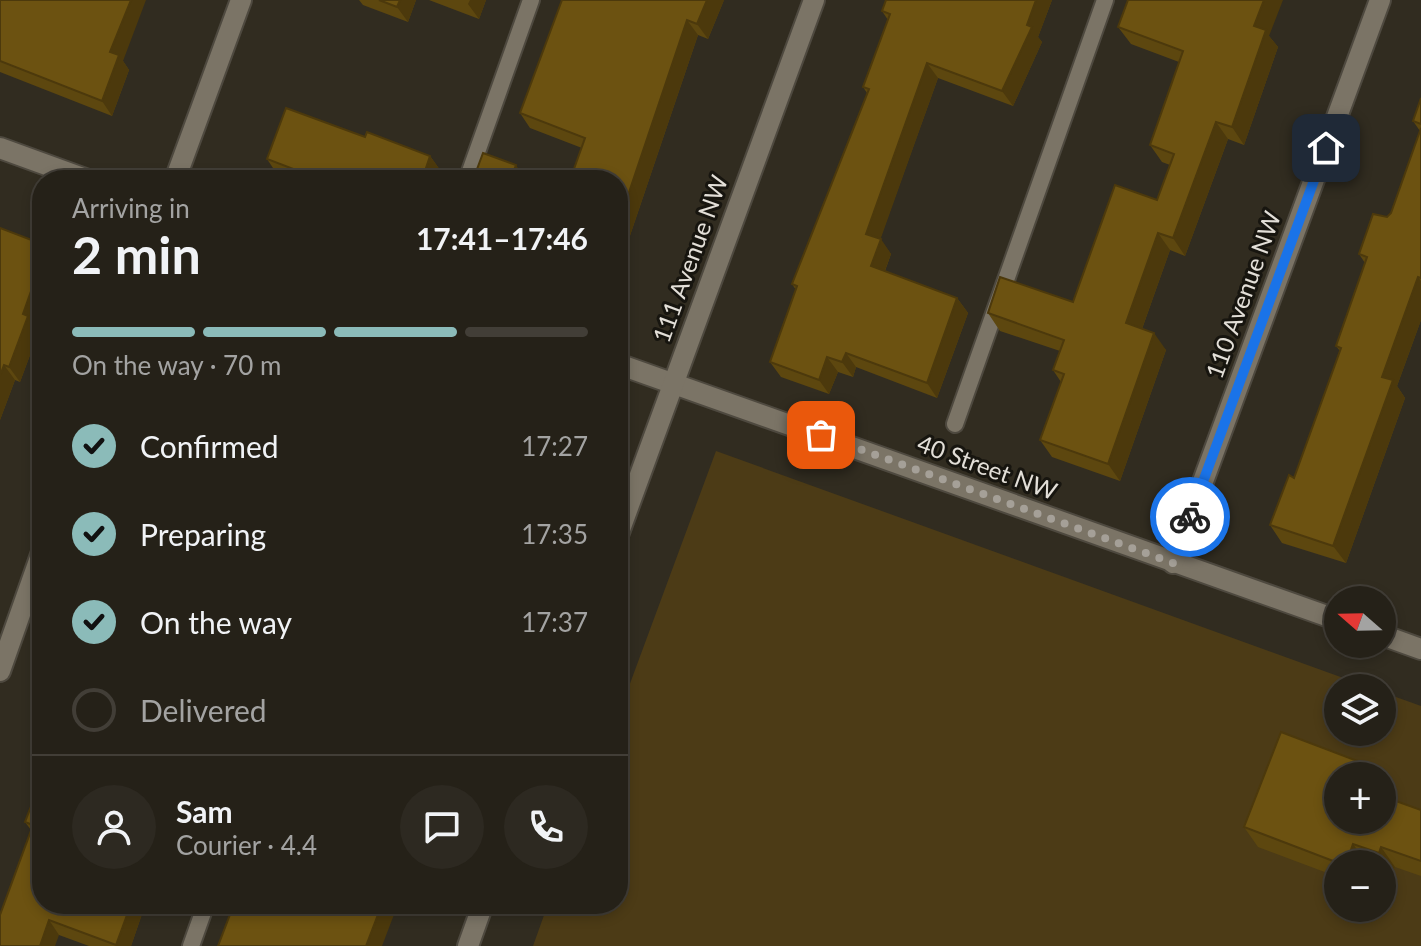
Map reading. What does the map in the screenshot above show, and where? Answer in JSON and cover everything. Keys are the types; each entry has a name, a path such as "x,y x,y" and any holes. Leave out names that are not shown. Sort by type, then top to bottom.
{"street":[{"path":"179,170 241,0"},
{"name":"111 Avenue NW","path":"628,508 814,0"},
{"name":"110 Avenue NW","path":"1173,563 1380,0"},
{"path":"0,148 60,170"},
{"name":"40 Street NW","path":"628,367 1324,615"},
{"path":"0,671 32,580"},
{"path":"1396,640 1421,649"},
{"path":"468,946 479,914"}],"lane":[{"path":"471,170 531,0"},
{"path":"955,424 1105,0"},
{"path":"191,946 202,914"}],"shaded area":[{"path":"716,451 1332,674 1324,674 1324,746 1396,746 1396,697 1421,706 1421,946 533,946 544,914 628,914 628,689"}],"building":[{"path":"0,0 131,0 110,52 119,55 102,101 0,61"},
{"path":"379,0 400,0 397,7"},
{"path":"562,0 707,0 697,24 687,20 628,195 628,170 574,170 585,138 520,113"},
{"path":"886,0 1036,0 1027,25 1032,27 1002,91 927,63 866,234 881,239 871,266 957,298 927,383 846,353 842,362 827,357 819,380 770,362 797,286 792,284 869,89 863,87 890,14 882,11"},
{"path":"1128,0 1264,0 1254,26 1266,30 1232,127 1216,122 1173,238 1158,233 1126,323 1154,333 1108,464 1040,440 1064,374 1053,370 1064,340 988,313 1000,277 1073,302 1115,185 1157,200 1174,154 1150,145 1183,51 1118,27"},
{"path":"1421,98 1421,124 1413,121"},
{"path":"286,108 365,137 367,132 430,156 425,170 296,170 267,159"},
{"path":"1421,128 1421,278 1418,277 1382,377 1393,380 1333,546 1270,525 1289,475 1294,478 1341,348 1336,346 1367,257 1359,254 1373,214 1387,217 1391,213"},
{"path":"483,153 516,165 514,170 477,170"},
{"path":"0,228 32,240 32,288 23,314 28,316 9,367 4,365 0,376"},
{"path":"1281,732 1360,762 1324,762 1324,834 1396,834 1396,801 1421,810 1421,861 1396,850 1381,847 1380,850 1370,850 1353,844 1351,850 1324,850 1324,858 1244,827"},
{"path":"32,804 32,825 25,822"},
{"path":"32,828 32,914 127,914 116,945 49,920 40,946 0,946 0,915"},
{"path":"230,914 378,914 366,946 218,946"}],"way so far":[{"path":"821,435 1173,563 1190,517"}],"route":[{"path":"1190,517 1326,148"}]}
